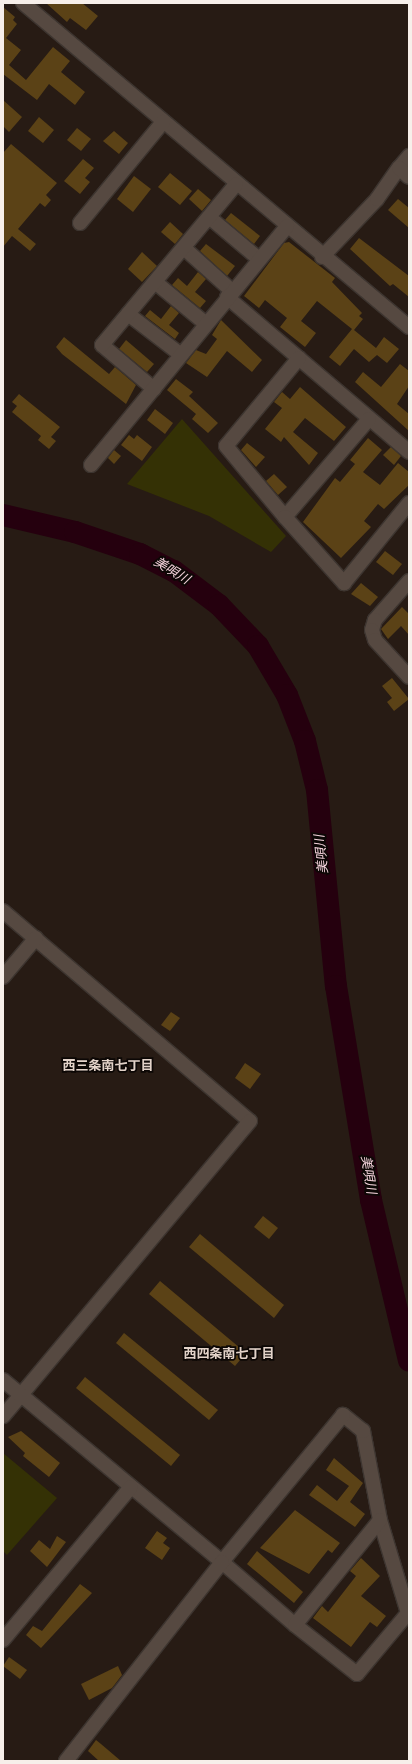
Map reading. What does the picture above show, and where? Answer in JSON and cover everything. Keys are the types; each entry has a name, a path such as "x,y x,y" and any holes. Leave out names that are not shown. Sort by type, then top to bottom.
{"street":[{"path":"23,3 322,257 409,327"},
{"path":"80,223 163,122"},
{"path":"322,257 404,172 409,156"},
{"path":"154,389 102,345 236,184"},
{"path":"209,218 259,259"},
{"path":"91,466 154,389 180,354 287,226"},
{"path":"184,248 230,294 299,358 409,452"},
{"path":"155,282 205,324"},
{"path":"128,314 180,354"},
{"path":"299,358 226,446 285,517 344,583 409,503"},
{"path":"285,517 369,419"},
{"path":"409,581 375,620 372,630 376,640 409,677"},
{"path":"3,912 36,938 250,1121 3,1416"},
{"path":"3,977 36,938"},
{"path":"3,1380 222,1562 295,1625 357,1674 408,1613 380,1520 363,1431 344,1415 222,1562 66,1761"},
{"path":"3,1640 131,1487"},
{"path":"295,1625 380,1520"}],"shaded area":[{"path":"182,419 286,536 271,552 209,516 127,484"},
{"path":"3,1453 57,1498 7,1555 3,1551"}],"building":[{"path":"46,3 82,3 98,16 86,30 70,18 67,22"},
{"path":"3,7 15,17 13,20 17,24 6,38 21,50 9,65 26,80 53,47 70,61 61,72 85,92 75,105 49,84 37,100 3,74"},
{"path":"3,100 22,117 9,132 3,126"},
{"path":"39,117 54,130 43,143 28,131"},
{"path":"77,128 91,139 81,151 67,140"},
{"path":"114,131 128,143 119,154 103,141"},
{"path":"11,144 57,183 46,195 51,200 45,207 40,203 18,229 36,244 30,251 12,236 3,247 3,153"},
{"path":"83,159 94,168 85,178 90,182 80,194 64,181"},
{"path":"170,173 192,191 180,205 158,187"},
{"path":"134,176 151,189 133,212 117,199"},
{"path":"198,189 211,200 202,211 189,199"},
{"path":"398,199 409,208 409,228 388,210"},
{"path":"231,213 260,236 254,244 225,220"},
{"path":"170,222 183,234 175,244 161,232"},
{"path":"359,238 409,276 409,297 393,284 390,286 350,249"},
{"path":"289,242 335,278 332,282 362,313 359,316 363,319 354,330 376,348 384,337 399,349 387,363 377,355 369,362 354,349 340,366 329,357 352,329 317,301 301,321 316,333 305,347 280,327 287,318 265,300 259,308 244,296 284,243"},
{"path":"206,244 235,266 227,276 200,251"},
{"path":"142,252 157,266 142,282 128,269"},
{"path":"198,272 206,279 195,292 206,301 200,308 172,285 178,278 187,286"},
{"path":"171,306 179,313 169,325 179,333 175,339 145,316 150,310 161,319"},
{"path":"221,320 262,360 252,372 227,351 207,377 186,363 196,350 206,354 217,339 212,335"},
{"path":"64,337 109,374 115,367 136,385 126,404 62,354 56,347"},
{"path":"126,340 154,364 147,372 119,349"},
{"path":"400,364 409,371 409,386 397,404 409,414 409,431 355,382 363,372 381,387"},
{"path":"176,379 193,392 189,396 218,423 208,433 192,419 196,414 167,390"},
{"path":"300,387 346,427 334,441 305,418 293,432 318,453 309,465 284,437 281,442 265,429 282,408 274,402 282,392 290,399"},
{"path":"19,394 60,427 51,437 56,441 49,449 38,440 41,436 12,412 17,406 12,402"},
{"path":"155,409 173,423 165,434 147,420"},
{"path":"129,435 134,439 137,435 152,447 142,461 121,445"},
{"path":"368,438 382,450 363,472 380,485 398,463 409,472 409,485 384,509 378,504 364,521 371,527 341,558 303,522 335,478 340,482 355,464 350,460"},
{"path":"247,443 265,457 256,467 241,450"},
{"path":"391,447 401,456 394,465 383,455"},
{"path":"114,450 121,456 114,464 108,458"},
{"path":"274,474 287,487 278,495 266,481"},
{"path":"385,551 402,564 393,575 376,562"},
{"path":"361,583 378,597 370,606 351,594"},
{"path":"402,607 409,614 409,635 401,626 388,639 381,629"},
{"path":"392,678 409,699 394,711 387,702 392,698 382,686"},
{"path":"171,1012 180,1018 170,1031 161,1025"},
{"path":"245,1063 261,1074 250,1089 235,1078"},
{"path":"263,1216 278,1228 269,1239 254,1227"},
{"path":"200,1234 284,1305 274,1318 189,1247"},
{"path":"160,1281 246,1353 235,1366 149,1294"},
{"path":"124,1333 218,1410 209,1420 116,1343"},
{"path":"85,1377 180,1455 171,1466 76,1388"},
{"path":"21,1431 60,1463 49,1477 23,1456 25,1453 8,1437"},
{"path":"334,1458 363,1483 350,1502 365,1514 355,1527 309,1495 317,1485 337,1501 349,1486 326,1470"},
{"path":"295,1510 340,1543 332,1553 328,1550 309,1574 260,1548"},
{"path":"157,1531 167,1538 163,1543 170,1548 162,1560 145,1548"},
{"path":"57,1536 66,1542 47,1567 30,1551 39,1540 50,1549"},
{"path":"257,1551 303,1592 294,1603 247,1564"},
{"path":"361,1558 380,1576 361,1596 386,1616 377,1627 370,1622 351,1647 313,1618 322,1606 328,1612 356,1576 350,1571"},
{"path":"80,1584 92,1593 41,1648 26,1635 33,1626 42,1631"},
{"path":"9,1657 27,1670 20,1679 3,1666"},
{"path":"118,1666 122,1675 112,1688 89,1700 81,1684"},
{"path":"96,1740 121,1761 99,1761 88,1751"}],"waterway":[{"name":"美唄川","path":"3,515 75,532 140,554 174,571 219,605 258,646 287,695 305,741 317,790 336,986 371,1200 409,1361"}],"district":[{"name":"西三条南七丁目","path":"108,1067"},
{"name":"西四条南七丁目","path":"229,1355"}]}
